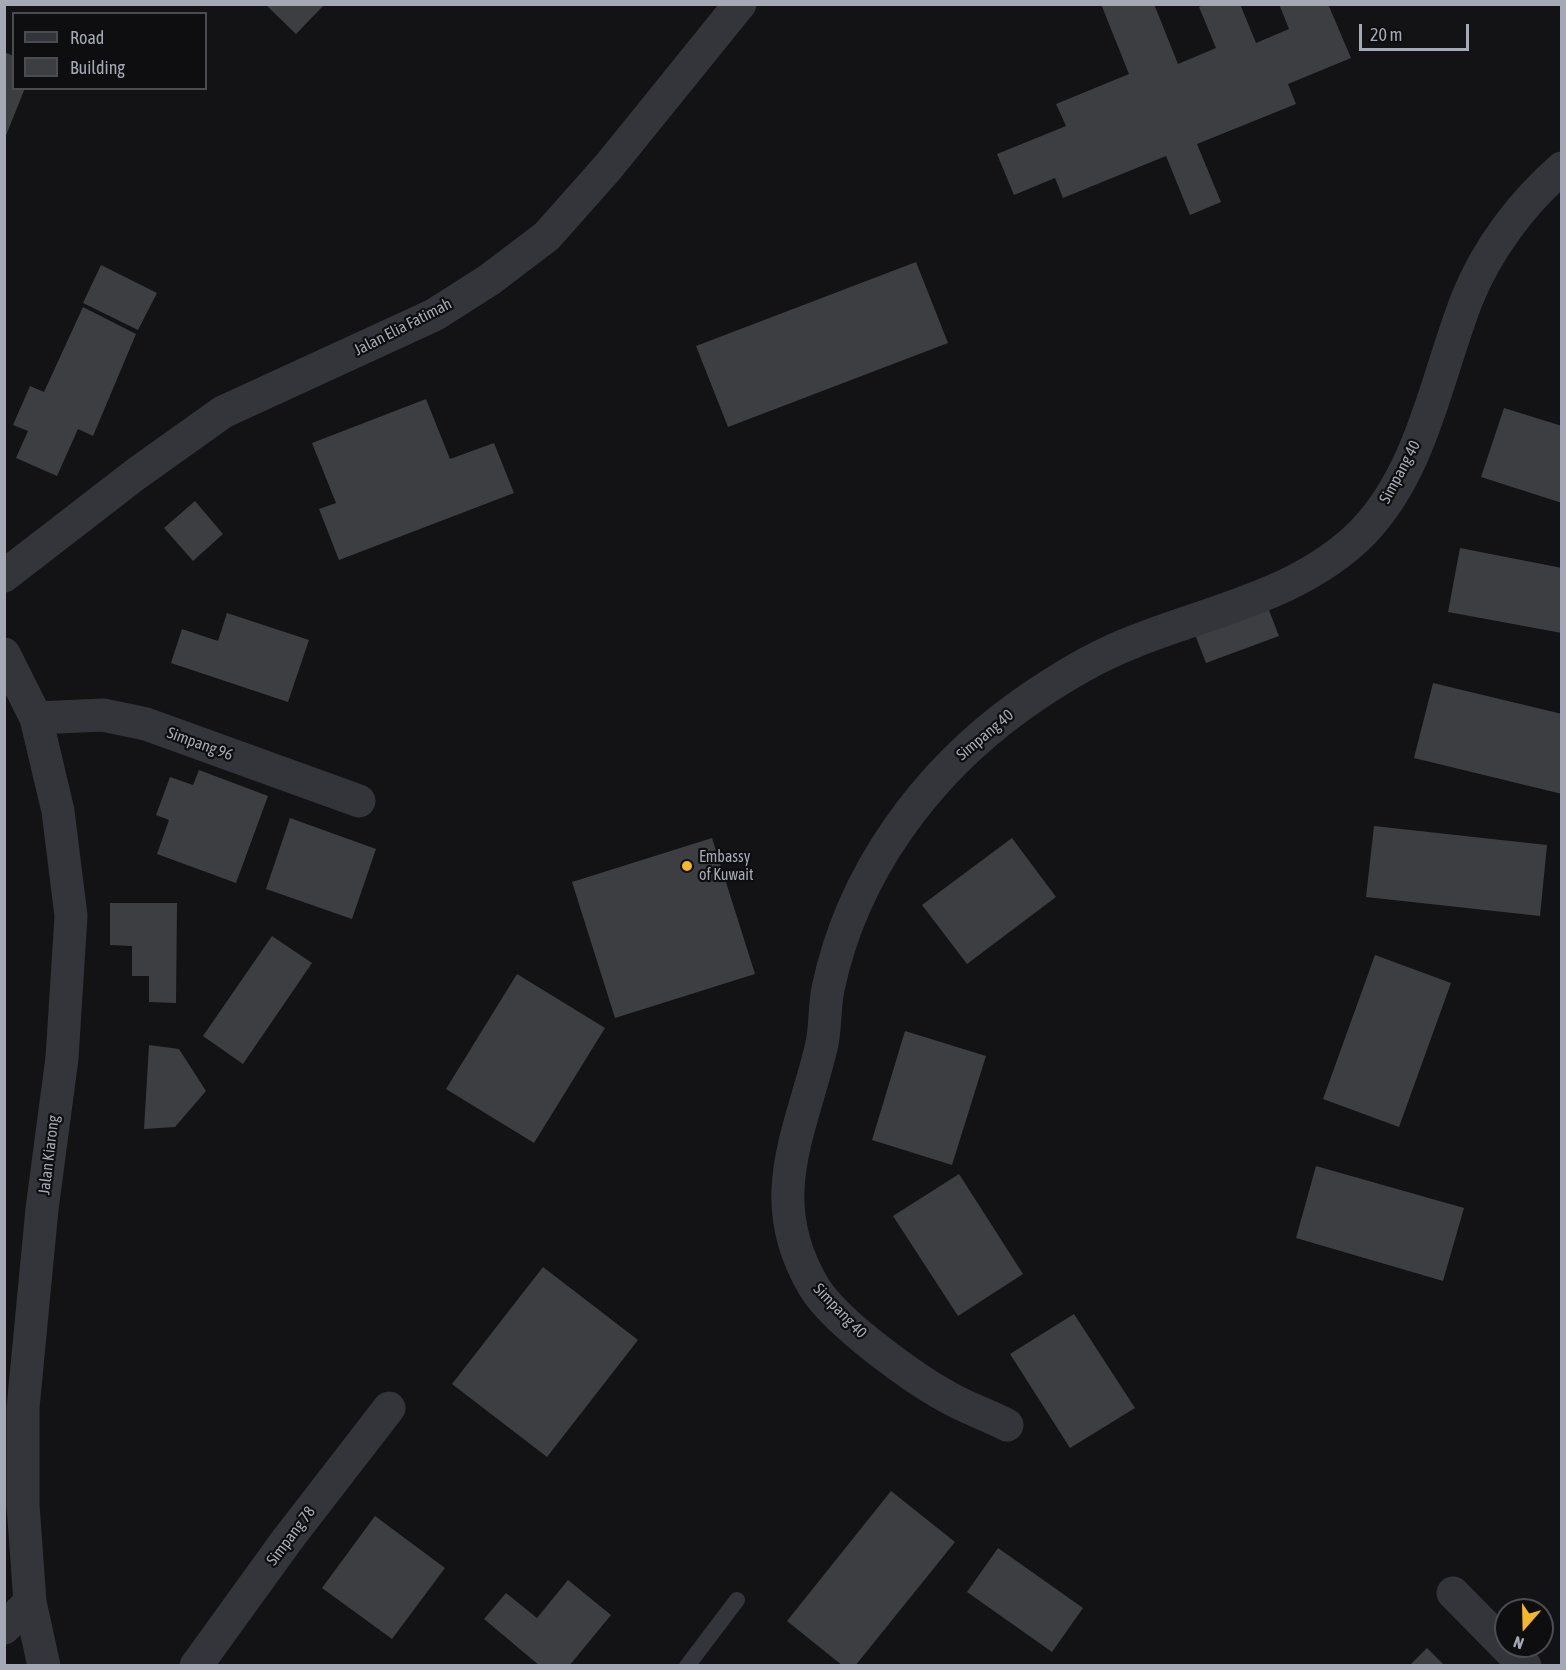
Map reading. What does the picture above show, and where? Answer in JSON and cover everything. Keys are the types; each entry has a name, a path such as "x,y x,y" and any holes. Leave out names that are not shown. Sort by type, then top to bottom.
{"street":[{"name":"Jalan Elia Fatimah","path":"4,576 136,474 223,412 434,315 489,280 539,242 609,166 740,4"},
{"name":"Simpang 40","path":"1007,1425 952,1400 909,1373 855,1330 816,1290 794,1244 786,1188 798,1127 823,1044 828,990 848,922 882,852 926,791 971,744 1023,704 1078,669 1131,643 1256,599 1315,570 1363,531 1394,489 1416,444 1468,296 1490,253 1520,211 1562,168"},
{"name":"Jalan Kiarong","path":"7,664 36,718 58,811 71,916 62,1058 42,1209 23,1408 23,1504 30,1602 44,1665"},
{"name":"Simpang 96","path":"36,718 103,715 146,724 359,801"},
{"name":"Simpang 78","path":"196,1665 287,1540 389,1408"},
{"path":"1453,1593 1525,1665"},
{"path":"4,1628 30,1602"}],"lane":[{"path":"687,1665 737,1600"}],"building":[{"path":"265,4 325,4 296,34"},
{"path":"1101,4 1154,4 1178,64 1216,48 1199,7 1206,4 1240,4 1256,43 1289,29 1279,4 1328,4 1351,58 1288,84 1296,104 1197,144 1221,202 1190,215 1166,156 1063,198 1055,178 1014,195 997,154 1066,126 1056,104 1129,74"},
{"path":"4,52 12,55 12,90 24,90 5,138"},
{"path":"916,262 948,343 728,427 696,346"},
{"path":"101,265 157,293 138,330 83,303"},
{"path":"83,307 136,334 93,436 78,429 57,476 16,458 28,431 13,425 30,386 44,392"},
{"path":"426,399 450,459 494,443 514,493 339,560 319,509 336,503 312,443"},
{"path":"1504,408 1562,426 1562,503 1481,477"},
{"path":"195,501 223,534 193,561 164,528"},
{"path":"1460,548 1562,568 1562,633 1448,612"},
{"path":"1267,605 1279,636 1206,663 1194,632"},
{"path":"227,613 309,640 288,702 171,663 182,629 218,641"},
{"path":"1433,683 1562,714 1562,794 1414,758"},
{"path":"199,770 268,796 236,883 157,854 169,820 156,815 170,777 193,785"},
{"path":"290,818 376,849 352,919 266,889"},
{"path":"1374,826 1547,845 1540,916 1366,897"},
{"path":"712,838 755,974 615,1018 572,882"},
{"path":"1012,838 1056,897 967,964 922,905"},
{"path":"110,903 177,903 176,1003 149,1002 149,976 132,976 132,946 110,945"},
{"path":"272,936 312,963 243,1064 203,1036"},
{"path":"1375,955 1451,983 1399,1127 1323,1099"},
{"path":"517,974 605,1028 534,1143 446,1089"},
{"path":"905,1031 986,1056 952,1165 872,1140"},
{"path":"149,1045 179,1049 206,1091 175,1127 144,1129"},
{"path":"1316,1166 1464,1208 1443,1281 1296,1238"},
{"path":"959,1174 1023,1274 958,1316 893,1216"},
{"path":"543,1267 638,1340 547,1457 452,1384"},
{"path":"1074,1314 1135,1408 1070,1448 1010,1354"},
{"path":"891,1491 955,1542 855,1666 843,1666 787,1621"},
{"path":"375,1516 445,1568 392,1639 322,1588"},
{"path":"998,1548 1083,1608 1052,1652 967,1592"},
{"path":"568,1580 611,1615 569,1666 540,1666 484,1619 506,1593 537,1618"},
{"path":"1427,1648 1445,1666 1409,1666"}],"place":[{"name":"Embassy of Kuwait","path":"687,866"}]}
